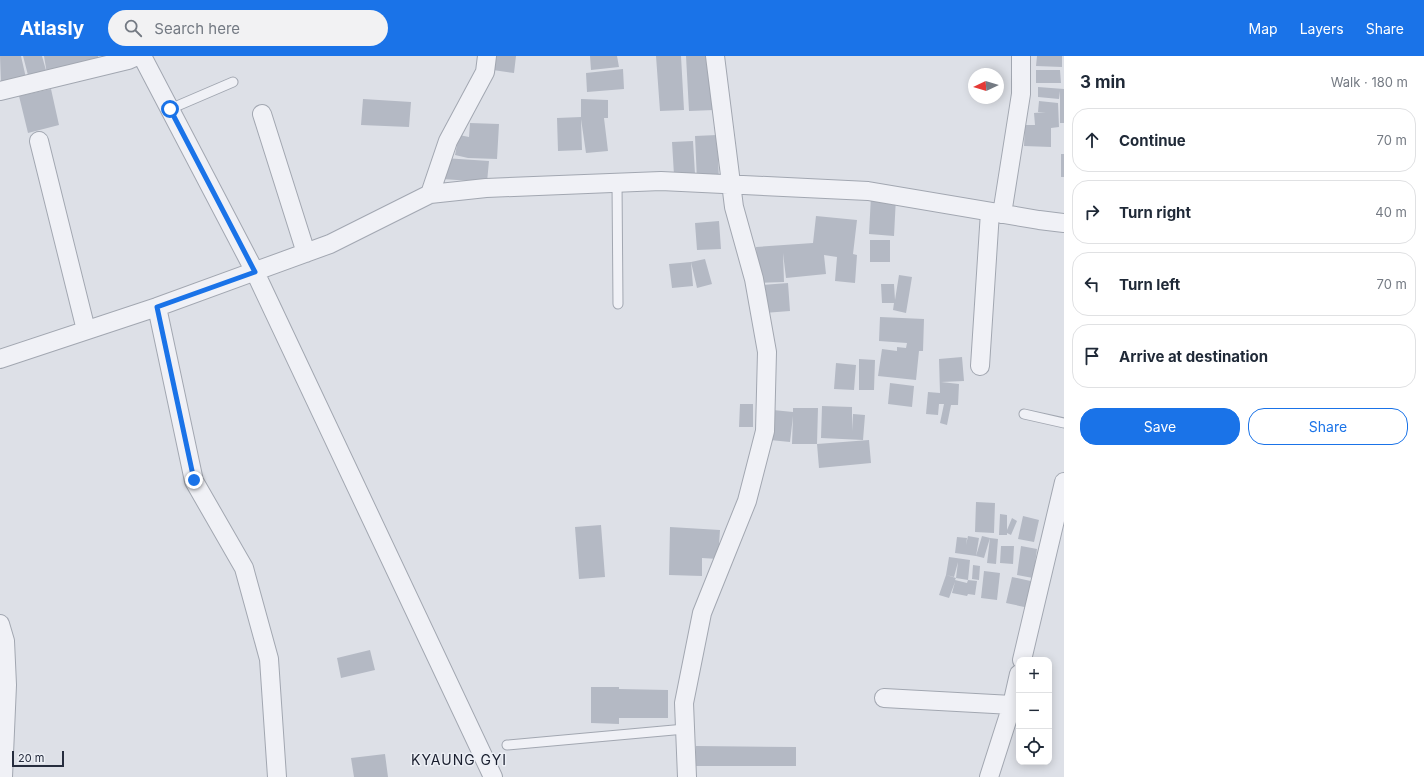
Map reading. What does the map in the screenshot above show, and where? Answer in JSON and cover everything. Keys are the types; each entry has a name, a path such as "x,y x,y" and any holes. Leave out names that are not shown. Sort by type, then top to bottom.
{"street":[{"path":"0,91 128,60 137,56"},
{"path":"142,56 255,272 493,777"},
{"path":"430,194 448,141 485,72 487,56"},
{"path":"687,777 684,703 702,613 748,501 765,431 767,352 754,279 734,207 715,56"},
{"path":"980,366 996,213 1021,94 1021,56"},
{"path":"262,114 306,253"},
{"path":"39,141 86,330"},
{"path":"0,359 157,307 330,244 430,194 486,188 661,181 731,184 868,191 1039,220 1064,222"},
{"path":"157,307 194,480 244,568 269,659 277,777"},
{"path":"1023,657 1064,482"},
{"path":"0,624 5,641 7,685 4,777"},
{"path":"989,777 1016,687"},
{"path":"884,698 1012,704"}],"lane":[{"path":"170,109 233,82"},
{"path":"617,183 618,304"},
{"path":"1024,414 1064,423"},
{"path":"507,745 685,729"}],"building":[{"path":"0,56 21,56 26,78 1,84"},
{"path":"23,56 42,56 47,74 29,79"},
{"path":"44,56 98,56 100,65 47,74"},
{"path":"495,56 516,56 514,73 493,70"},
{"path":"590,56 617,56 619,67 591,70"},
{"path":"656,56 681,56 684,110 660,111"},
{"path":"686,56 711,56 714,110 689,111"},
{"path":"1037,56 1062,56 1062,67 1036,66"},
{"path":"623,69 624,89 587,92 586,73"},
{"path":"1036,70 1060,70 1061,83 1036,83"},
{"path":"1038,87 1064,89 1064,123 1060,123 1060,91 1059,99 1038,97"},
{"path":"51,89 59,125 28,133 19,96"},
{"path":"363,99 411,102 409,127 361,125"},
{"path":"581,99 608,100 608,118 604,118 608,151 586,153 581,119 582,150 558,151 557,118 581,117"},
{"path":"1039,101 1058,103 1059,127 1051,128 1051,147 1024,146 1025,125 1035,125 1034,113 1046,112 1038,112"},
{"path":"470,123 499,124 497,159 468,158 455,155 459,135 469,137"},
{"path":"717,135 719,180 697,181 695,136"},
{"path":"693,141 695,174 674,175 672,142"},
{"path":"1061,154 1064,154 1064,177 1061,177"},
{"path":"444,158 489,161 487,182 442,179"},
{"path":"871,196 896,197 894,236 869,234"},
{"path":"816,216 857,220 853,254 857,255 855,283 835,281 837,257 824,255 826,274 786,278 783,253 784,282 758,283 756,247 813,243"},
{"path":"719,221 721,249 697,250 695,223"},
{"path":"870,240 890,240 890,262 870,262"},
{"path":"705,259 712,284 697,288 691,262"},
{"path":"691,262 693,286 672,288 669,264"},
{"path":"899,275 912,277 906,313 893,310 894,303 882,303 881,284 894,284 895,300"},
{"path":"788,283 790,311 764,313 762,285"},
{"path":"880,317 924,319 923,351 919,351 916,380 878,376 882,349 897,351 897,347 906,348 907,343 879,341"},
{"path":"962,357 964,381 941,382 959,384 958,405 951,405 947,425 940,423 944,404 939,404 938,415 926,414 928,392 940,393 939,359"},
{"path":"859,359 875,360 874,390 859,390"},
{"path":"836,363 856,365 854,390 834,389"},
{"path":"890,383 914,386 912,407 888,404"},
{"path":"740,404 753,404 753,427 739,427"},
{"path":"822,406 852,407 852,431 853,414 865,415 863,440 821,438"},
{"path":"793,408 818,408 817,444 792,444 793,416 790,442 770,440 773,410 793,412"},
{"path":"869,440 871,463 819,468 817,444"},
{"path":"976,502 995,503 994,533 975,532"},
{"path":"1000,514 1007,515 1007,530 1012,518 1017,521 1011,535 1007,533 1007,535 999,535"},
{"path":"1023,516 1039,520 1034,542 1018,539"},
{"path":"601,525 605,577 579,579 575,527"},
{"path":"670,527 720,530 718,559 702,558 702,576 669,575"},
{"path":"968,536 979,538 976,556 955,553 957,537 967,538 966,545"},
{"path":"982,536 990,538 984,558 976,556"},
{"path":"990,538 998,539 996,564 987,563"},
{"path":"1001,546 1014,546 1013,564 1000,563"},
{"path":"1021,546 1037,549 1033,578 1017,575"},
{"path":"949,557 970,560 968,580 956,578 958,562 954,577 946,575"},
{"path":"973,565 980,566 979,580 972,579"},
{"path":"984,571 1000,573 997,600 981,598"},
{"path":"946,575 956,578 955,580 967,583 968,580 977,581 975,595 968,594 967,596 952,593 955,582 949,598 939,595"},
{"path":"1012,577 1035,582 1029,608 1006,603"},
{"path":"370,650 375,670 341,678 337,658"},
{"path":"591,687 668,690 668,718 619,718 619,724 591,723"},
{"path":"696,746 796,747 796,766 696,766"},
{"path":"385,754 388,777 354,777 351,758"}],"district":[{"name":"KYAUNG GYI","path":"459,760"}],"route":[{"path":"170,109 255,272 157,307 194,480"}]}
